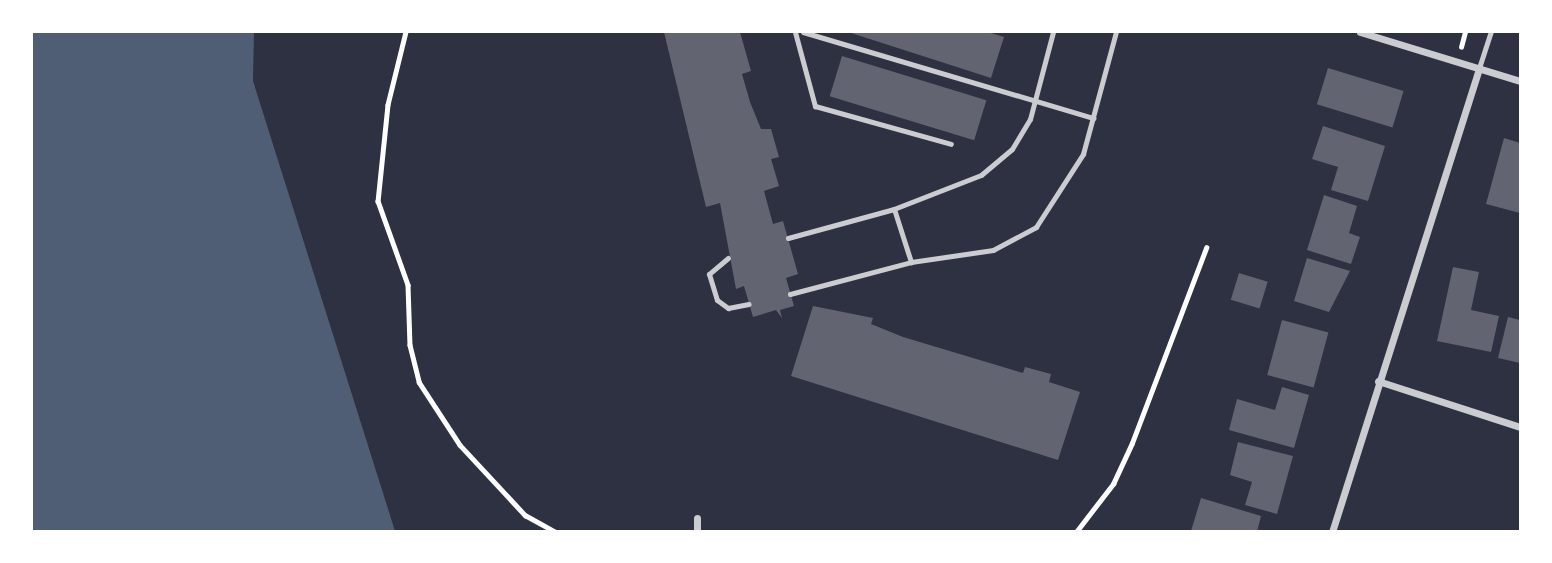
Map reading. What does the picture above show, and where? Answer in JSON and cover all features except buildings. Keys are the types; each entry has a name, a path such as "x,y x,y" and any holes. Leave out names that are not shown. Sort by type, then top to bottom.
{"street":[{"path":"1360,32 1521,81"},
{"path":"1332,531 1479,68"},
{"path":"1378,381 1521,428"},
{"path":"697,518 697,531"}],"lane":[{"path":"795,32 815,106 951,144"},
{"path":"803,32 1094,118"},
{"path":"788,238 894,209 981,175 1012,149 1035,100 1053,32"},
{"path":"790,294 911,262 993,250 1036,227 1083,154 1116,32"},
{"path":"1479,68 1491,32"},
{"path":"894,209 911,262"},
{"path":"728,258 709,274 717,300 728,308 749,304"}],"path":[{"path":"406,32 388,105 378,201 408,285 410,345 419,382 460,445 525,515 556,531"},
{"path":"1461,47 1465,32"},
{"path":"1076,531 1113,484 1132,443 1206,248"}],"water":[{"path":"32,32 254,32 253,81 395,531 32,531"}]}
